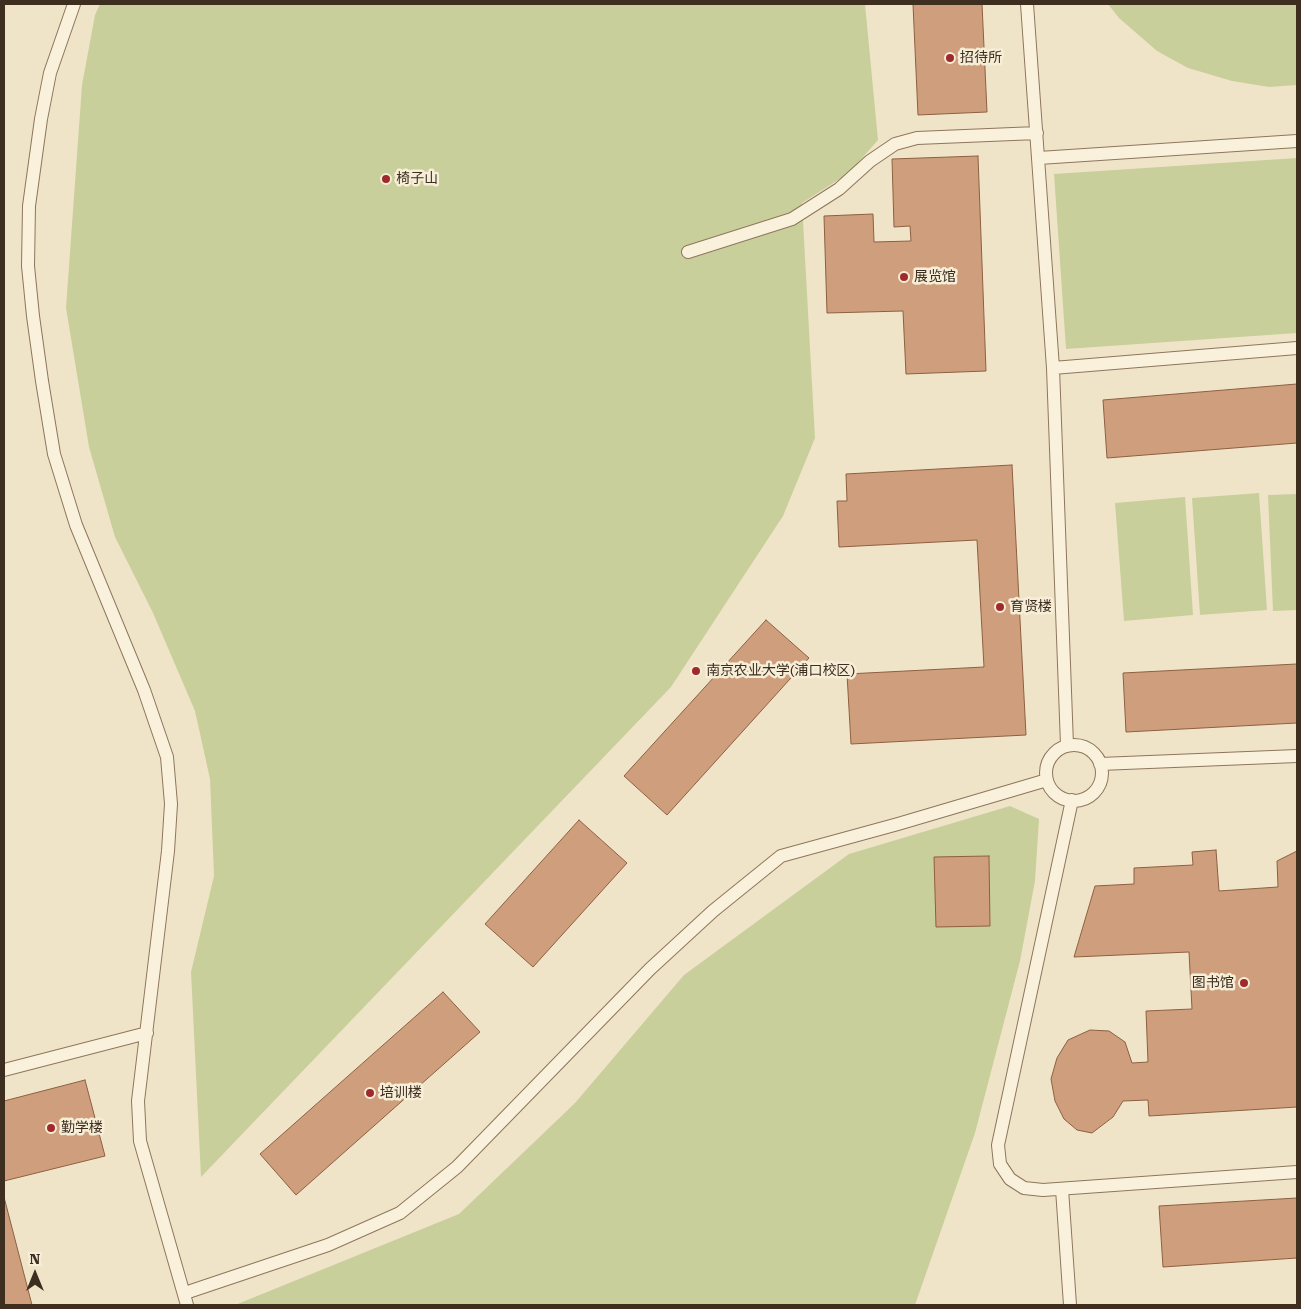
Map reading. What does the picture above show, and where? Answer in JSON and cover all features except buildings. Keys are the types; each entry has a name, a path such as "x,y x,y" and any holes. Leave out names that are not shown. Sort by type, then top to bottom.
{"lane":[{"path":"74,4 50,73 41,119 29,206 28,266 35,335 54,454 76,525 144,690 167,757 171,804 168,851 138,1101 140,1141 186,1299 328,1245 400,1213 457,1167 650,969 713,910 782,856 1047,780"},
{"path":"1027,4 1054,368 1067,746"},
{"path":"688,252 792,219 839,189 870,162 895,144 918,138 1037,133"},
{"path":"1039,158 1297,141"},
{"path":"1054,368 1297,348"},
{"path":"1075,744 1083,746 1096,756 1100,764 1101,780 1097,788 1086,798 1072,800 1063,798 1056,794 1047,780 1047,762 1059,749 1067,746 1075,744"},
{"path":"1100,764 1297,756"},
{"path":"1072,800 998,1145 1000,1164 1010,1179 1024,1188 1043,1190 1297,1172"},
{"path":"4,1070 146,1034"},
{"path":"1062,1189 1070,1305"}],"green space":[{"path":"100,4 865,4 878,140 849,173 802,203 815,438 783,516 671,687 201,1177 191,972 214,876 210,779 195,711 153,613 115,537 89,447 66,308 82,85 95,15"},
{"path":"1108,4 1297,4 1297,85 1269,87 1232,81 1188,68 1157,51 1119,18"},
{"path":"1297,158 1297,333 1066,349 1054,174"},
{"path":"1259,493 1267,610 1200,615 1192,498"},
{"path":"1297,494 1297,610 1273,611 1268,495"},
{"path":"1185,497 1193,615 1124,621 1115,503"},
{"path":"1010,806 1039,819 1035,881 1020,961 975,1133 915,1305 235,1305 459,1214 575,1103 684,975 849,854"}],"place":[{"name":"招待所","path":"950,58"},
{"name":"椅子山","path":"386,179"},
{"name":"展览馆","path":"904,277"},
{"name":"育贤楼","path":"1000,607"},
{"name":"南京农业大学(浦口校区)","path":"696,671"},
{"name":"图书馆","path":"1244,983"},
{"name":"培训楼","path":"370,1093"},
{"name":"勤学楼","path":"51,1128"}]}
